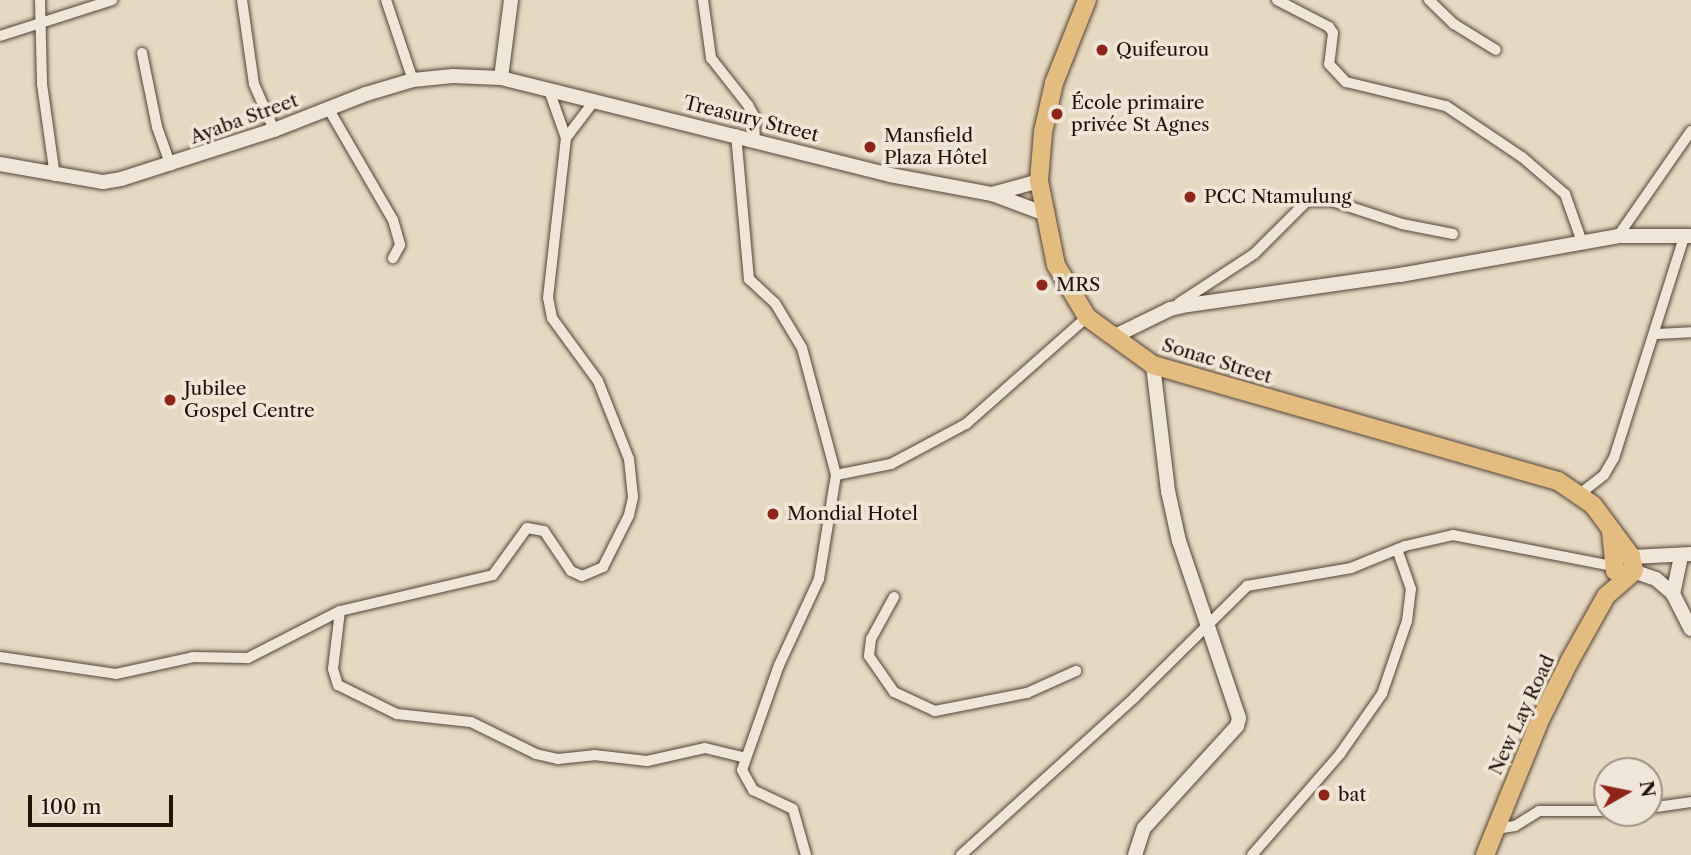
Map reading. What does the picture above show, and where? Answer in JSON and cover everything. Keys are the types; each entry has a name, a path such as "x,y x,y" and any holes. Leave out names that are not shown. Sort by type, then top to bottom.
{"highway":[{"name":"Sonac Street","path":"1087,0 1054,83 1043,132 1039,181 1043,213 1056,265 1087,317 1153,365 1527,469 1581,493 1611,528 1625,565"},
{"name":"New Lay Road","path":"1485,855 1541,718 1625,565"}],"street":[{"path":"40,0 38,23 55,176"},
{"path":"0,36 112,0"},
{"path":"242,0 254,84 274,130"},
{"path":"386,0 413,80"},
{"path":"501,78 511,0"},
{"path":"703,0 711,58 748,105 755,139"},
{"path":"1277,0 1329,27 1333,33 1329,64 1346,82 1363,89 1416,96 1446,106 1522,157 1565,194 1582,242"},
{"path":"1429,0 1454,24 1496,50"},
{"path":"142,53 157,127 171,166"},
{"name":"Ayaba Street","path":"0,164 55,176 103,182 171,166 413,80 501,78"},
{"name":"Treasury Street","path":"501,78 736,134 890,175 992,194 1043,213"},
{"path":"549,90 566,138"},
{"path":"0,657 116,674 192,657 248,658 340,611 493,575 518,534 527,528 544,531 571,571 593,574 603,567 629,515 633,497 629,459 598,381 549,309 555,206 566,138 594,100"},
{"path":"328,108 393,219 400,245 393,258"},
{"path":"1618,236 1691,131"},
{"path":"736,134 749,279 775,303 802,348 836,475 819,579 779,666 746,758 743,779 758,793 793,809 806,855"},
{"name":"Treasury Street","path":"992,194 1039,181"},
{"path":"1115,336 1170,309 1254,254 1307,201 1332,201 1402,224 1453,234"},
{"path":"1170,309 1412,273 1618,236 1688,237 1614,458 1604,475 1581,493"},
{"path":"836,475 891,464 966,424 1087,317"},
{"path":"1657,334 1691,332"},
{"path":"1135,855 1144,828 1237,726 1239,709 1206,628 1168,491 1153,365"},
{"path":"961,855 1206,628 1247,586 1351,568 1397,549 1453,536 1625,565 1656,579 1673,594 1691,629"},
{"path":"1252,855 1340,754 1382,694 1407,621 1411,589 1397,549"},
{"path":"1625,565 1687,554 1673,594"},
{"path":"894,597 871,639 869,656 894,692 934,712 1027,693 1076,671"},
{"path":"340,611 333,669 338,685 397,714 471,722 536,754 558,759 594,755 647,761 705,748 746,758"},
{"path":"1663,805 1691,802"},
{"path":"1496,829 1515,826 1539,811 1593,811"}],"place":[{"name":"Quifeurou","path":"1102,50"},
{"name":"École primaire privée St Agnes","path":"1057,114"},
{"name":"Mansfield Plaza Hôtel","path":"870,147"},
{"name":"PCC Ntamulung","path":"1190,197"},
{"name":"MRS","path":"1042,285"},
{"name":"Jubilee Gospel Centre","path":"170,400"},
{"name":"Mondial Hotel","path":"773,514"},
{"name":"bat","path":"1324,795"}]}
